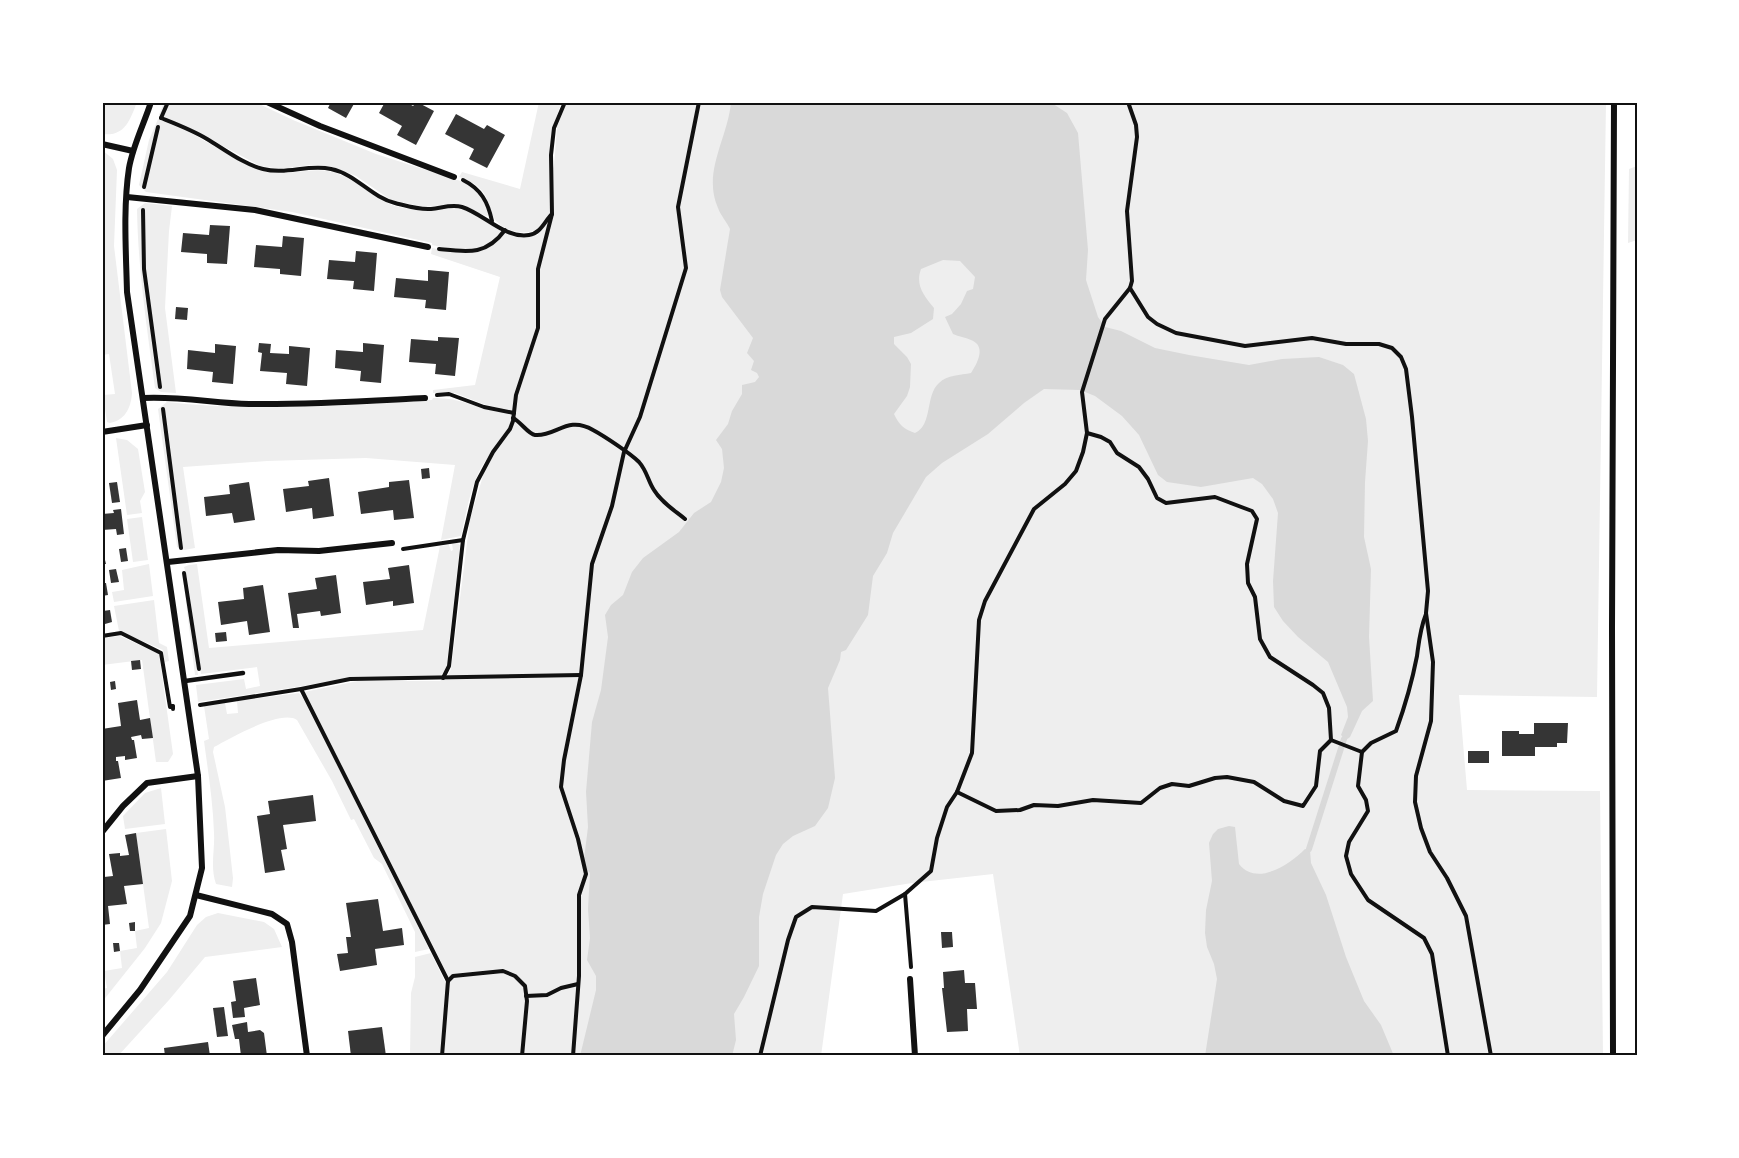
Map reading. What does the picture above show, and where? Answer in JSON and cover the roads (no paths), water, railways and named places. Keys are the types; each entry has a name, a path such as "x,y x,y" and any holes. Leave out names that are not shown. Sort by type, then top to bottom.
{"street":[{"path":"102,1035 147,981 190,916 202,868 198,776 189,706 127,292 127,196 133,151 152,102"},
{"path":"267,102 320,126 454,177"},
{"path":"1613,1056 1614,102"},
{"path":"102,144 133,151"},
{"path":"127,196 255,210 428,248"},
{"path":"143,398 161,397 247,404 425,398"},
{"path":"102,432 147,425"},
{"path":"168,562 278,550 319,551 392,543"},
{"path":"102,832 123,806 147,783 198,776"},
{"path":"196,895 272,914 287,924 292,942 308,1056"},
{"path":"910,979 915,1056"}],"lane":[{"path":"185,681 243,673"}],"waterway":[{"path":"1309,849 1344,739"}]}
